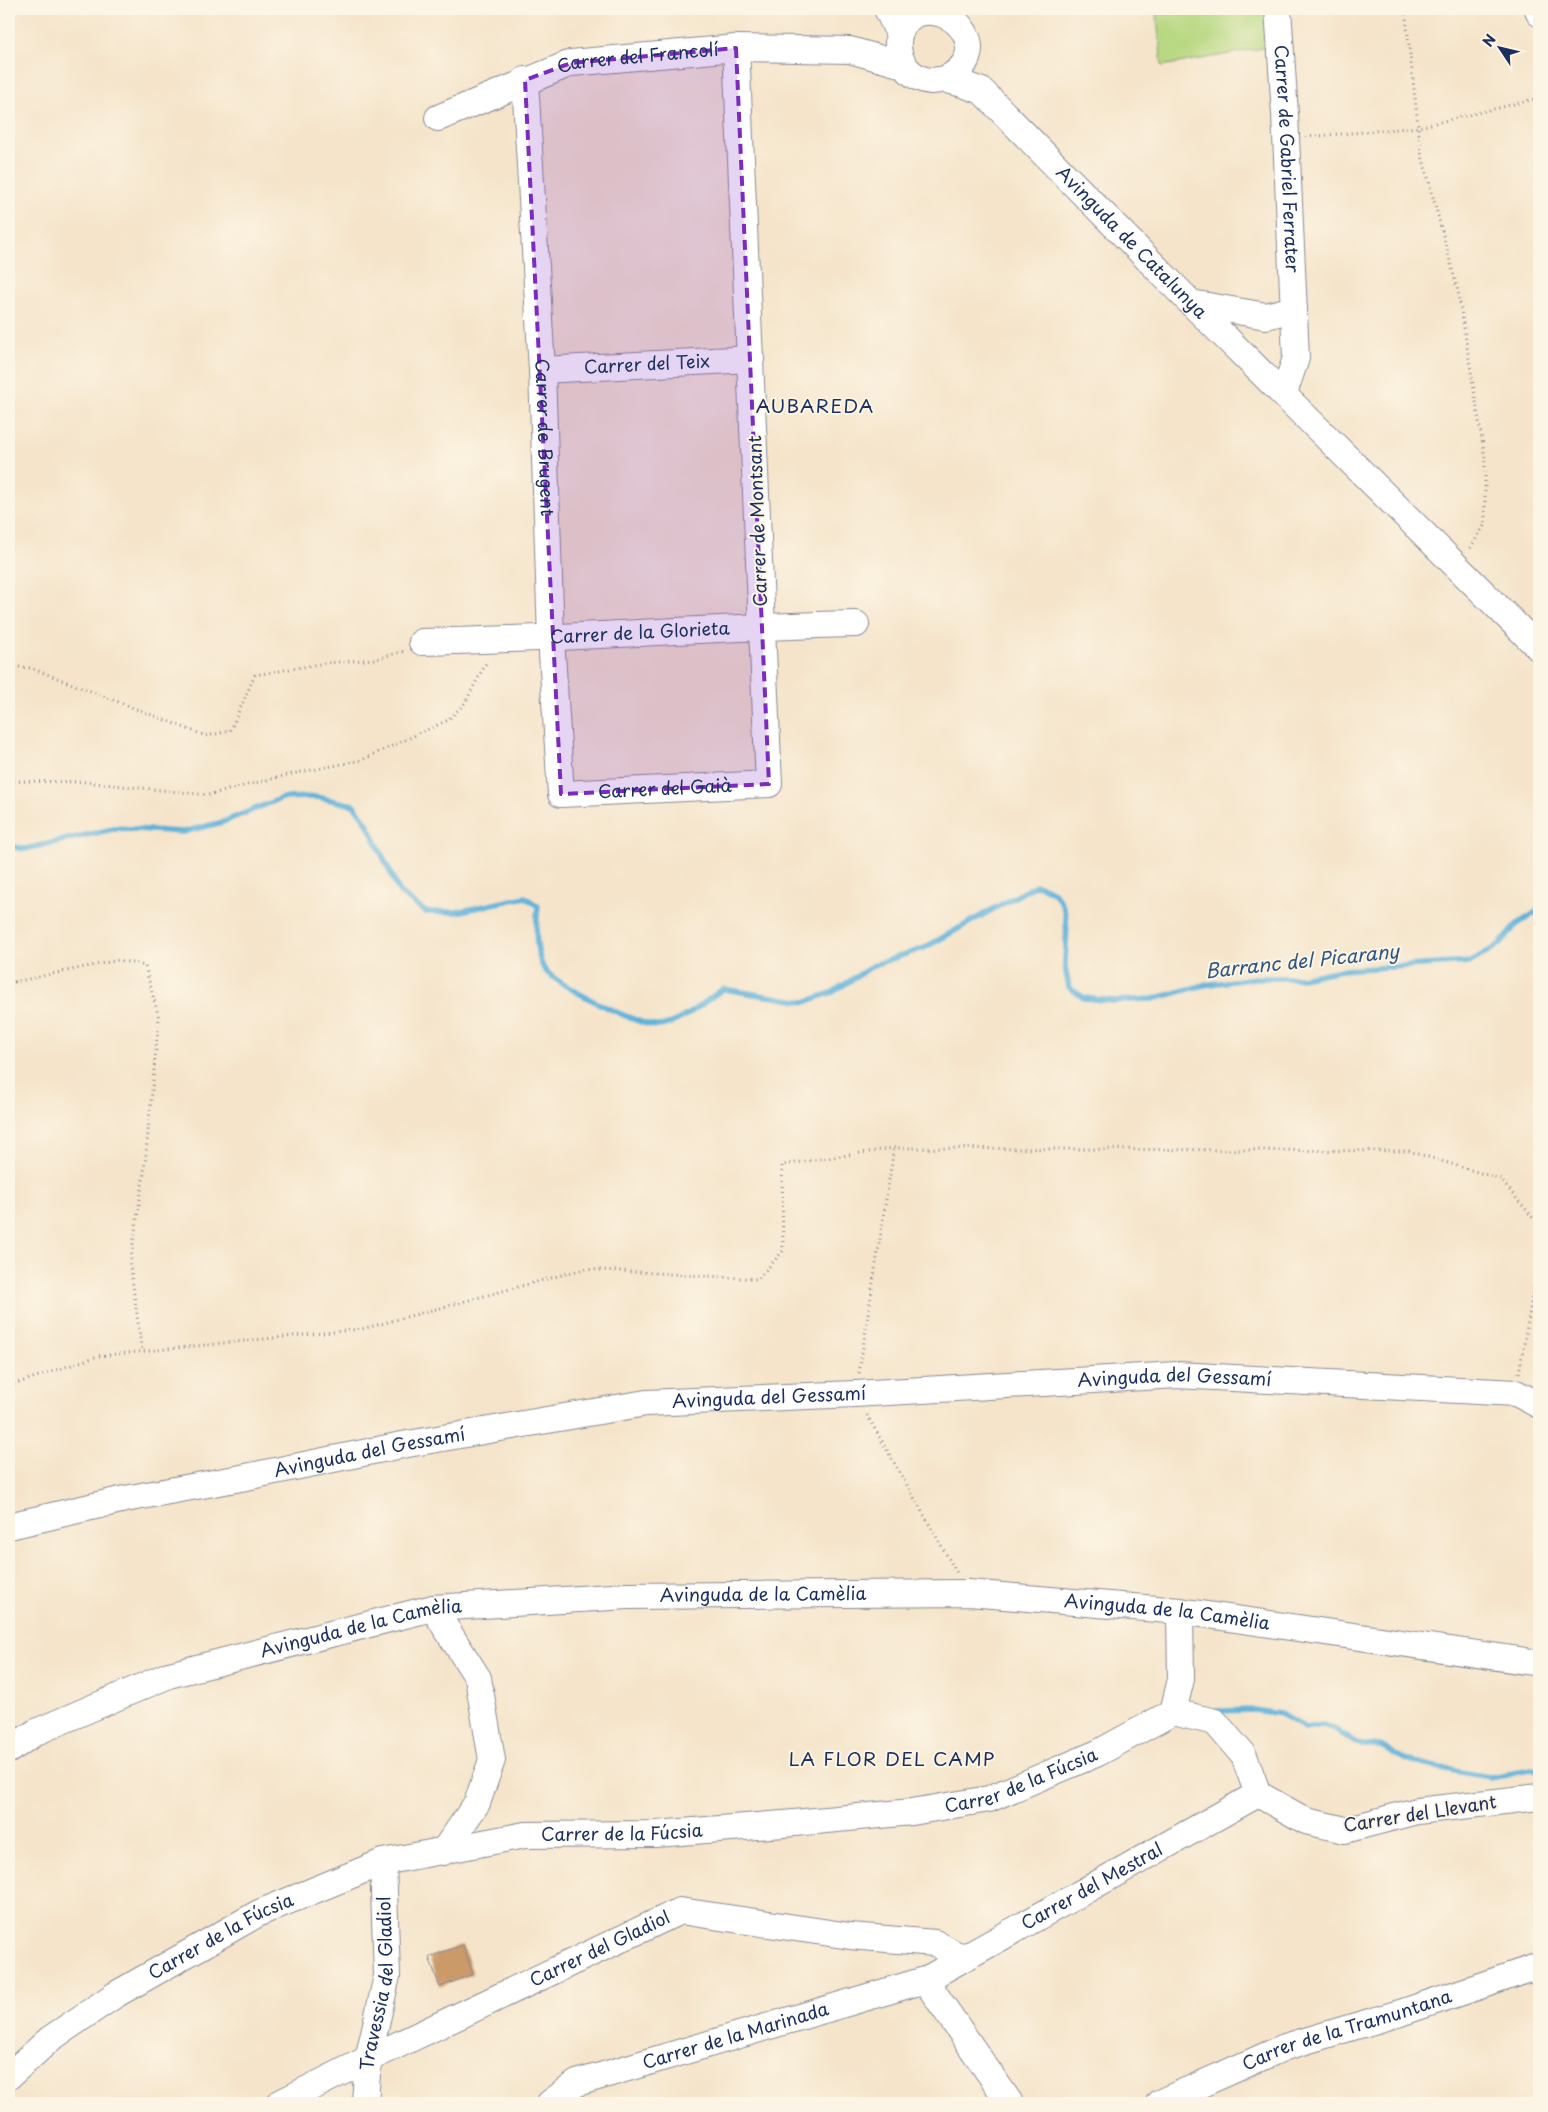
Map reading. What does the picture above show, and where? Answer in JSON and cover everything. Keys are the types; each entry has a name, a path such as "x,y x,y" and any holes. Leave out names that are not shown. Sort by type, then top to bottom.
{"street":[{"path":"887,9 911,74 921,79 933,81 944,79 961,68 969,50"},
{"path":"900,46 909,18 921,10 937,9 955,12 966,31 969,50 982,91"},
{"name":"Carrer de Gabriel Ferrater","path":"1278,9 1296,358"},
{"path":"1538,9 1539,13"},
{"name":"Carrer del Francolí","path":"438,118 526,80 572,63 736,48 850,50 900,46"},
{"name":"Carrer de Montsant","path":"736,48 769,784"},
{"path":"944,79 982,91"},
{"name":"Carrer de Brugent","path":"526,80 542,370 551,638 561,794"},
{"name":"Avinguda de Catalunya","path":"982,91 1539,648"},
{"path":"1191,302 1266,316 1294,309"},
{"path":"1266,316 1296,358 1284,393"},
{"name":"Carrer del Teix","path":"542,370 751,359"},
{"name":"Carrer de la Glorieta","path":"428,642 551,638 762,626 856,624"},
{"name":"Carrer del Gaià","path":"561,794 769,784"},
{"name":"Avinguda del Gessamí","path":"9,1526 125,1499 241,1478 402,1445 646,1403 855,1394 1176,1375 1516,1393 1539,1405"},
{"name":"Avinguda de la Camèlia","path":"9,1750 36,1732 169,1675 433,1608 628,1596 947,1591 1180,1611 1539,1663"},
{"path":"433,1608 478,1678 492,1760 477,1803 443,1852"},
{"path":"1180,1611 1181,1679 1173,1712 1215,1722 1244,1756 1258,1794"},
{"name":"Carrer de la Fúcsia","path":"9,2076 50,2039 123,1990 259,1913 383,1862 525,1835 656,1834 764,1826 912,1812 989,1799 1098,1753 1173,1712"},
{"name":"Carrer del Llevant","path":"1258,1794 1306,1822 1345,1830 1417,1811 1539,1797"},
{"name":"Carrer del Mestral","path":"925,1980 1258,1794"},
{"name":"Travessia del Gladiol","path":"365,2103 368,2059 387,1976 383,1862"},
{"name":"Carrer del Gladiol","path":"280,2103 368,2059 680,1911 850,1936 935,1943 959,1956 970,1955"},
{"name":"Carrer de la Tramuntana","path":"1160,2103 1285,2047 1400,2013 1539,1966"},
{"path":"925,1980 1010,2103"},
{"name":"Carrer de la Marinada","path":"550,2103 577,2083 925,1980"}],"path":[{"path":"1405,9 1421,152 1458,291 1485,458 1484,524 1459,568"},
{"path":"1286,139 1419,127 1539,98"},
{"path":"9,781 84,782 208,796 288,774 362,760 448,720 465,703 498,640"},
{"path":"9,666 32,668 206,736 230,731 255,676 326,662 376,659 428,642"},
{"path":"9,983 119,960 145,966 159,1018 144,1173 130,1264 142,1351"},
{"path":"9,1386 98,1356 362,1329 584,1269 758,1279 783,1251 782,1165 894,1148 1409,1151 1500,1180 1539,1225"},
{"path":"1516,1393 1539,1258"}],"highlighted area":[{"path":"736,48 769,784 561,794 525,80 571,63"}],"green space":[{"path":"1156,9 1276,9 1280,45 1162,66"}],"building":[{"path":"463,1945 473,1974 440,1987 429,1957"}],"waterway":[{"name":"Barranc del Picarany","path":"9,846 25,849 117,828 183,832 223,822 282,798 317,797 354,805 367,823 400,893 426,912 457,912 525,897 538,906 536,929 538,952 543,967 549,974 561,983 596,1002 633,1019 657,1026 674,1022 723,989 805,1002 833,992 874,965 924,948 1036,885 1048,889 1062,904 1066,925 1065,963 1069,987 1084,998 1113,1001 1153,999 1204,985 1255,978 1301,978 1341,970 1471,962 1500,944 1516,925 1539,910"},
{"path":"1217,1711 1254,1710 1281,1714 1305,1728 1322,1725 1333,1728 1356,1743 1381,1746 1404,1760 1455,1771 1490,1777 1531,1770 1539,1771"}],"district":[{"name":"AUBAREDA","path":"815,406"},
{"name":"LA FLOR DEL CAMP","path":"892,1759"}]}
